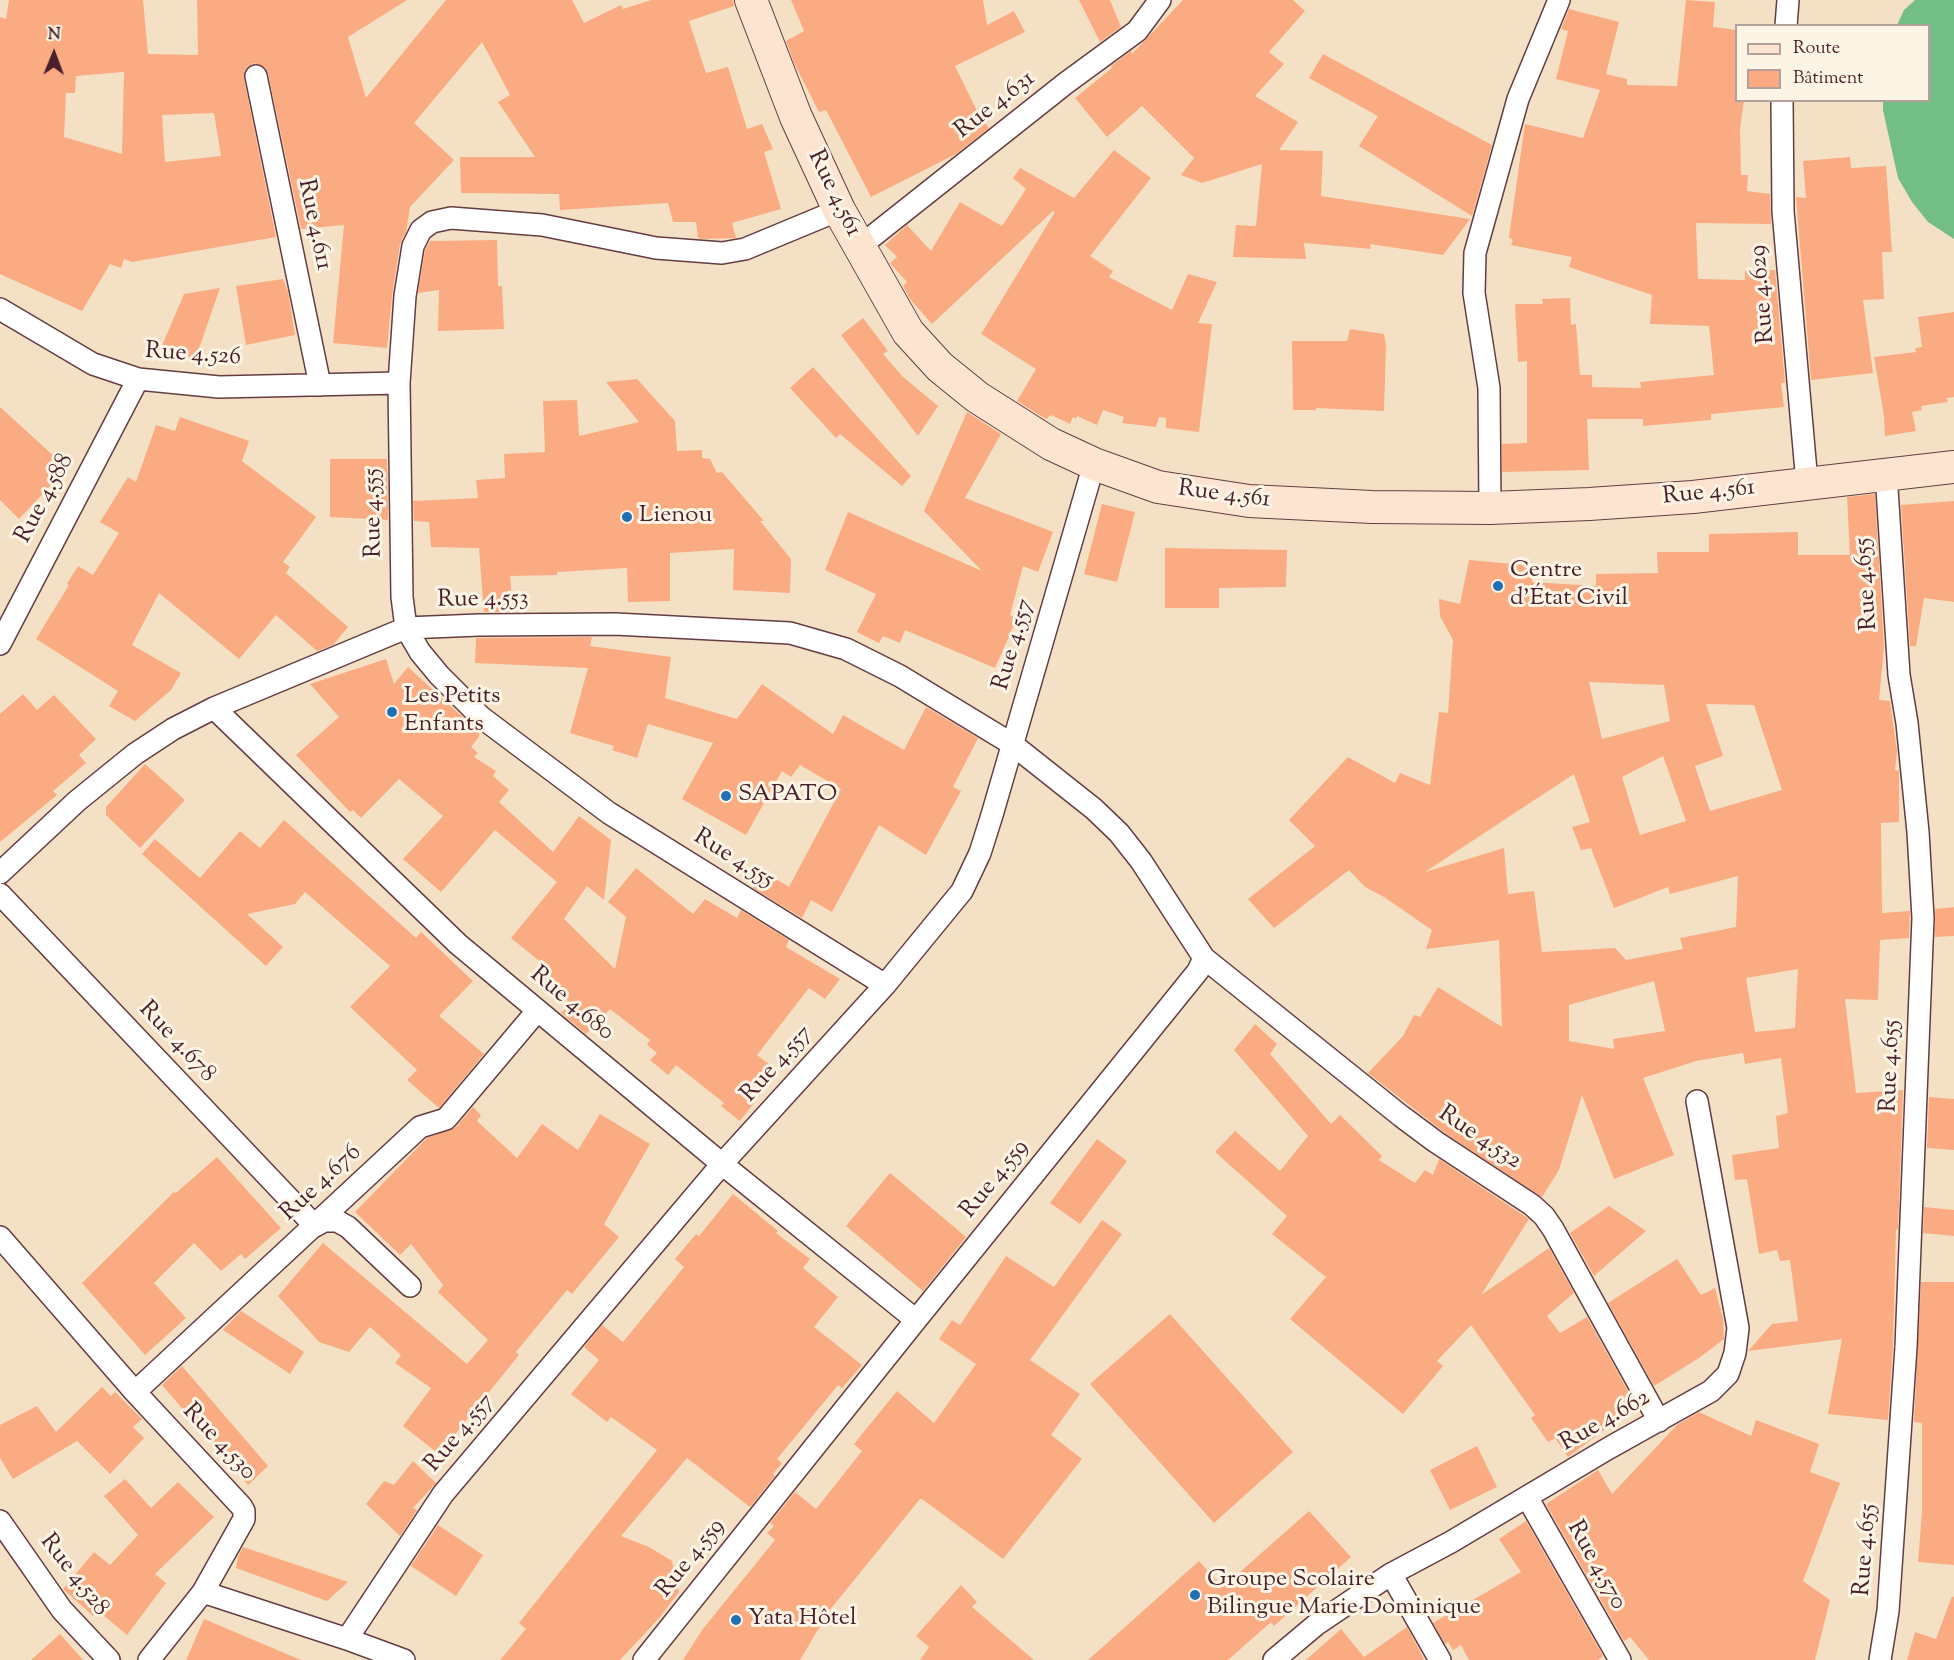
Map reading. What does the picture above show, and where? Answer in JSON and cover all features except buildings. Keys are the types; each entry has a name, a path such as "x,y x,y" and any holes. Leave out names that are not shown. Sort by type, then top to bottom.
{"main road":[{"name":"Rue 4.561","path":"751,0 796,117 839,210 908,332 940,367 977,397 1051,444 1094,464 1158,488 1249,501 1371,507 1490,508 1693,497 1886,473 1954,467"}],"street":[{"name":"Rue 4.631","path":"858,247 1066,82 1137,31 1160,0"},
{"path":"1490,508 1489,388 1474,293 1475,253 1518,99 1559,0"},
{"path":"1786,24 1788,0"},
{"name":"Rue 4.611","path":"255,76 320,385"},
{"name":"Rue 4.629","path":"1782,102 1783,211 1807,483"},
{"name":"Rue 4.555","path":"839,210 745,249 722,253 656,248 542,225 451,218 432,222 421,230 413,246 405,296 399,383 402,597 406,628 420,652 482,717 609,813 885,985"},
{"name":"Rue 4.526","path":"0,309 93,364 138,379 219,387 399,383"},
{"name":"Rue 4.588","path":"0,644 138,379"},
{"name":"Rue 4.557","path":"352,1632 443,1494 722,1164 885,985 962,891 980,854 1094,464"},
{"name":"Rue 4.655","path":"1880,1660 1888,1611 1905,1370 1923,918 1911,766 1899,675 1886,473"},
{"name":"Rue 4.553","path":"0,873 77,801 135,754 173,729 214,708 406,628 615,624 790,633 846,649 900,676 1012,744"},
{"name":"Rue 4.680","path":"214,708 458,944 722,1164 916,1320"},
{"path":"1012,744 1094,809 1119,833 1141,861 1204,958"},
{"name":"Rue 4.678","path":"0,894 315,1226"},
{"name":"Rue 4.559","path":"644,1660 1198,971 1204,958"},
{"name":"Rue 4.532","path":"1204,958 1401,1116 1544,1216 1659,1421"},
{"name":"Rue 4.676","path":"135,1392 420,1127 446,1119 537,1011"},
{"name":"Rue 4.662","path":"1274,1660 1317,1624 1390,1575 1711,1391 1728,1374 1735,1353 1738,1328 1697,1101"},
{"path":"315,1226 324,1221 337,1221 348,1227 410,1286"},
{"name":"Rue 4.530","path":"0,1237 135,1392 244,1511 243,1519 203,1592"},
{"name":"Rue 4.570","path":"1527,1497 1620,1660"},
{"name":"Rue 4.528","path":"0,1521 62,1610 109,1660"},
{"path":"1390,1575 1440,1660"},
{"path":"149,1660 203,1592 352,1632 404,1660"}],"green space":[{"path":"1915,0 1954,0 1954,239 1928,222 1912,202 1898,178 1883,110 1883,102 1930,102 1930,24 1897,24 1904,10"}],"place":[{"name":"Lienou","path":"627,517"},
{"name":"Centre d'État Civil","path":"1498,586"},
{"name":"Les Petits Enfants","path":"392,712"},
{"name":"SAPATO","path":"726,796"},
{"name":"Groupe Scolaire Bilingue Marie Dominique","path":"1195,1595"},
{"name":"Yata Hôtel","path":"736,1620"}]}
